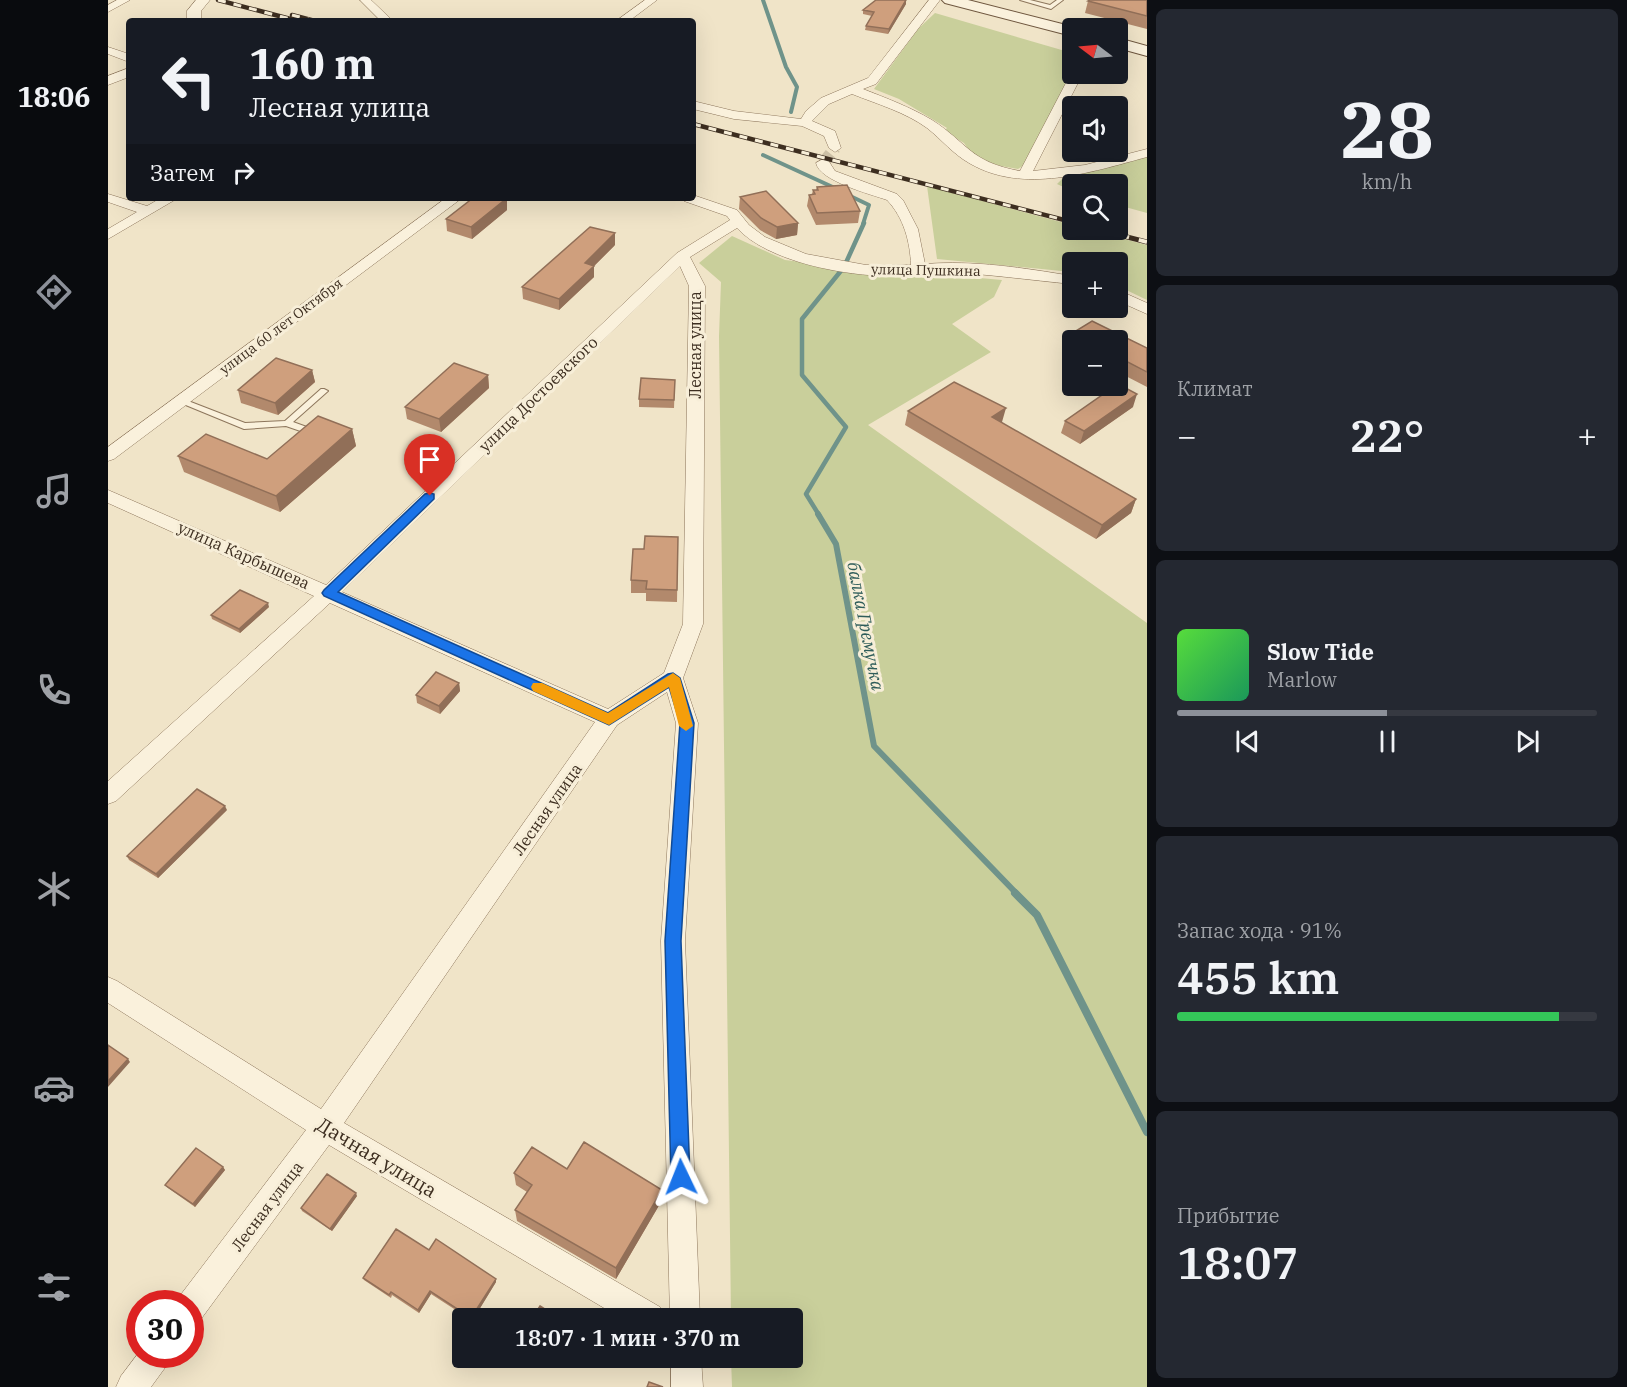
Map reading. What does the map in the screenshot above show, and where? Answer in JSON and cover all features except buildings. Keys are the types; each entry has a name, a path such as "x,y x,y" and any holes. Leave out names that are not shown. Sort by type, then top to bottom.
{"main road":[{"path":"950,0 1062,28"},
{"path":"1128,46 1147,51"}],"street":[{"path":"108,9 125,0"},
{"path":"194,18 194,10 203,0"},
{"path":"365,0 384,18"},
{"path":"626,18 652,0"},
{"path":"805,123 810,114 825,102 872,81 935,0"},
{"path":"108,50 126,57"},
{"path":"108,81 126,73"},
{"path":"1025,174 1071,84"},
{"path":"853,90 904,110 930,125 980,164 1025,174 1050,175 1147,153"},
{"path":"696,106 734,115 805,123 830,134 835,148"},
{"path":"823,163 824,169 830,174 892,197 899,202 912,235 918,267"},
{"path":"108,198 148,211"},
{"name":"улица Пушкина","path":"696,200 732,213 736,222 755,238 807,259 888,271 918,267 1062,279"},
{"path":"108,235 166,201"},
{"name":"улица 60 лет Октября","path":"108,455 451,201"},
{"name":"улица Достоевского","path":"108,795 329,593 682,256 736,222"},
{"name":"Лесная улица","path":"203,1290 325,1126 609,719 673,678 693,624 697,286 682,256"},
{"path":"1128,300 1147,309"},
{"name":"улица Карбышева","path":"108,496 609,719"},
{"path":"673,678 687,723 673,941 685,1308"},
{"name":"Дачная улица","path":"108,989 325,1126 632,1308"},
{"path":"132,1387 146,1368"},
{"path":"687,1368 687,1387"}],"lane":[{"path":"1023,0 1051,7 1060,0"},
{"path":"287,423 324,391"},
{"path":"180,401 244,426 287,423 312,432"}],"green space":[{"path":"935,13 1062,50 1062,84 1066,84 1027,163 1018,169 990,164 973,157 964,143 944,131 947,128 899,99 874,89 918,29"},
{"path":"1147,157 1147,213 1128,208 1128,174 1067,174 1128,162"},
{"path":"927,186 1062,222 1062,240 1128,240 1147,245 1147,300 1128,291 1128,252 1062,252 1062,271 937,259"},
{"path":"732,236 785,260 891,273 1002,280 994,297 952,324 991,352 868,425 1147,623 1147,1387 732,1387 731,1368 803,1368 803,1308 731,1308 719,336 721,282 699,263"}],"waterway":[{"name":"балка Гремучка","path":"763,0 786,67 797,87 791,112"},
{"name":"балка Гремучка","path":"763,155 837,189"},
{"name":"балка Гремучка","path":"846,194 869,205 863,224"},
{"name":"балка Гремучка","path":"819,515 806,494 846,427 802,375 802,319 844,267 864,223"},
{"name":"балка Гремучка","path":"818,514 836,544 874,746 1017,894"},
{"name":"балка Гремучка","path":"1015,893 1037,915 1147,1132"}],"tunnel":[{"path":"823,163 835,148"}],"railway":[{"path":"218,0 287,18"},
{"path":"292,15 304,18"},
{"path":"696,125 1062,219"},
{"path":"1128,237 1147,242"}],"slow traffic":[{"path":"538,687 609,719 673,678 686,726"}],"route":[{"path":"430,496 329,593 609,719 673,678 687,723 673,941 681,1177"}]}
